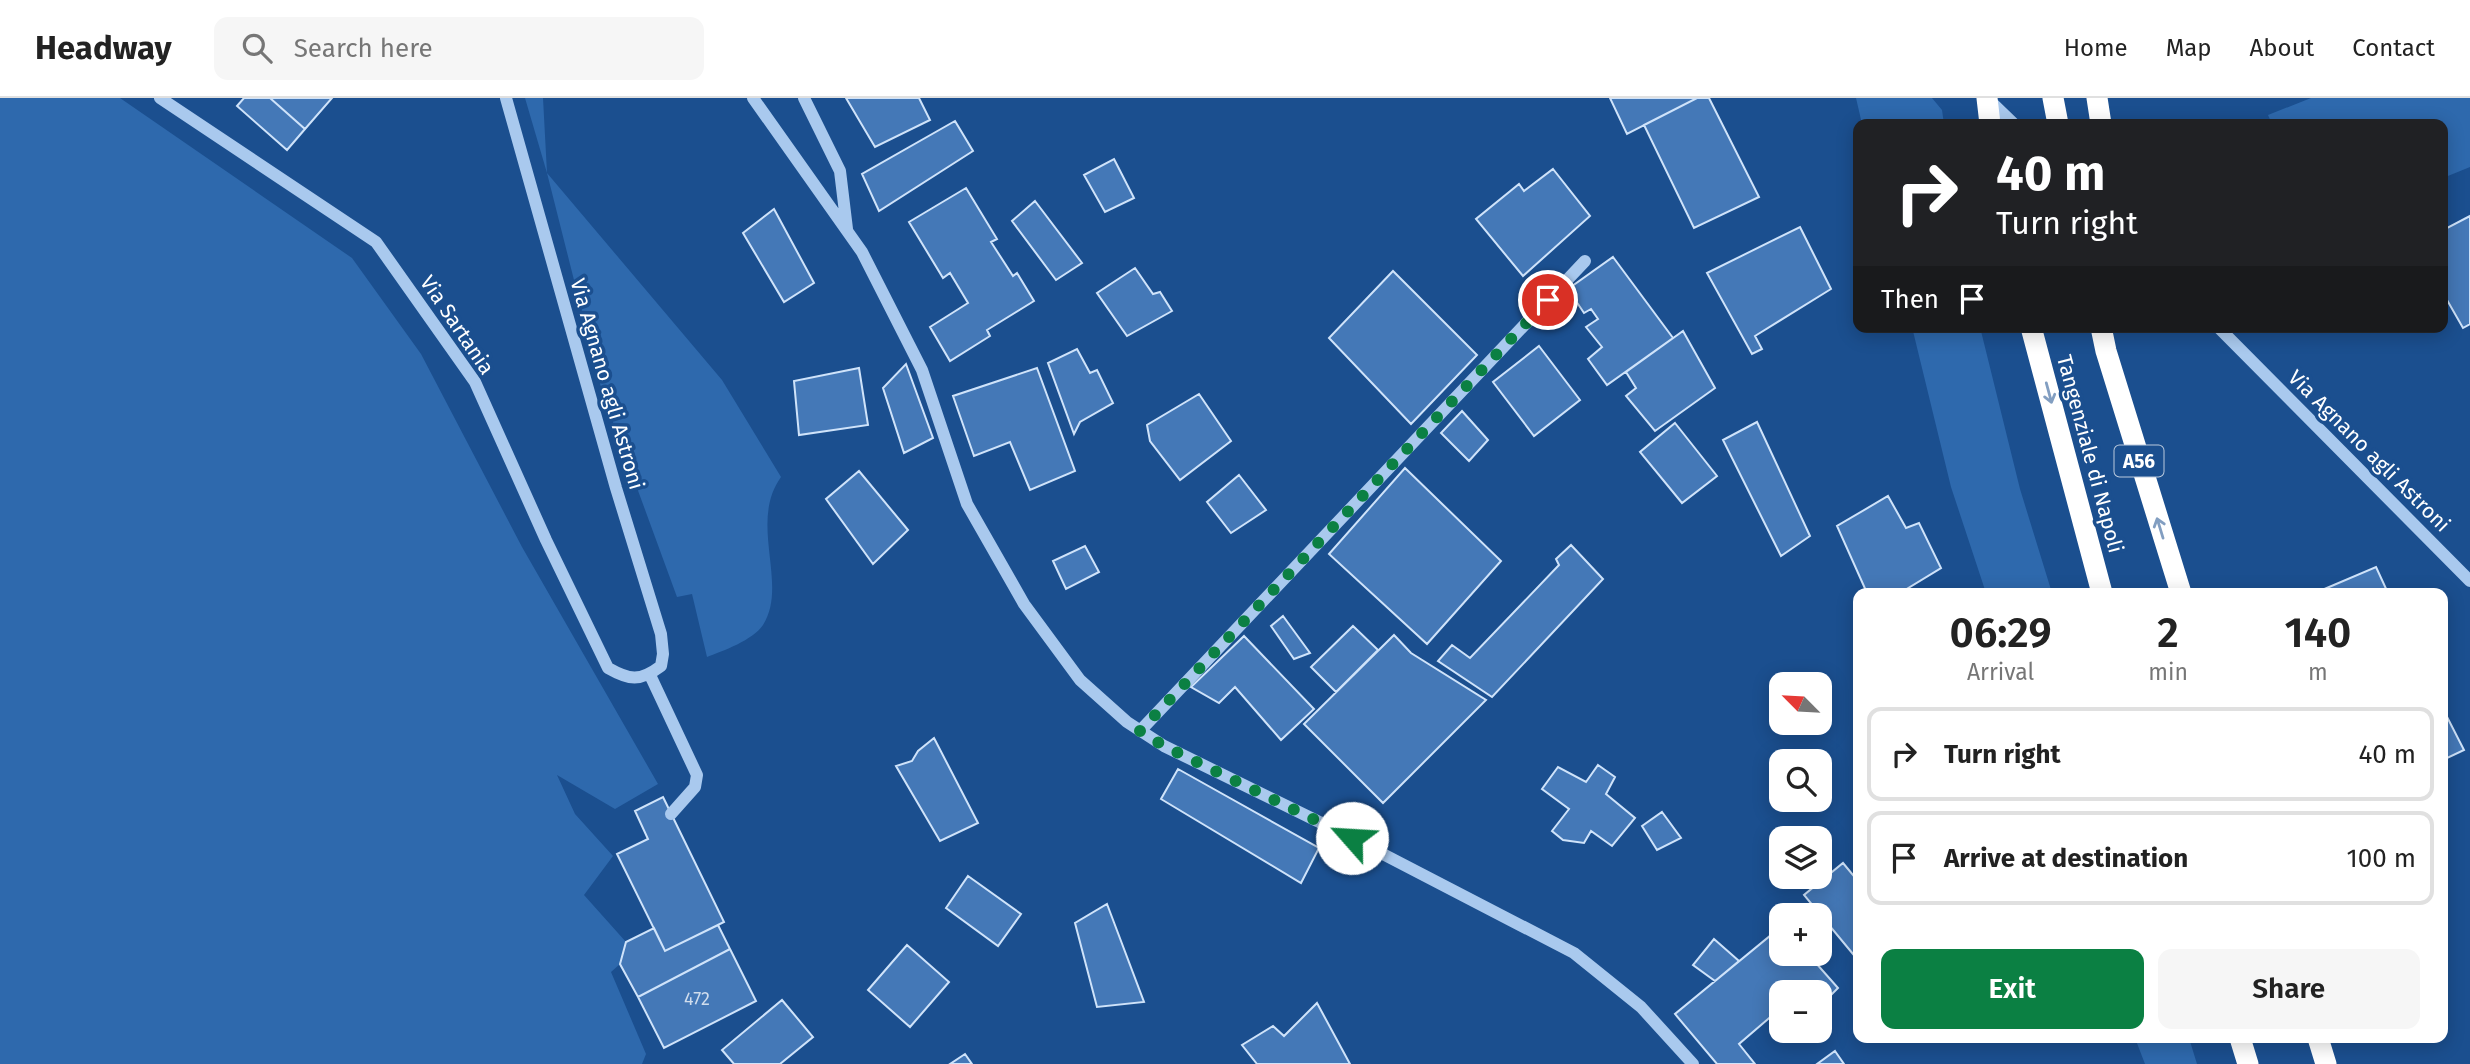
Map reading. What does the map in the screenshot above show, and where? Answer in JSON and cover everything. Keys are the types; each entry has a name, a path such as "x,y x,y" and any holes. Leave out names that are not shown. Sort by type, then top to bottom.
{"highway":[{"path":"1987,98 1989,119"},
{"path":"2053,98 2057,119"},
{"path":"2097,98 2100,119"},
{"name":"Tangenziale di Napoli","path":"2033,333 2101,588"},
{"name":"Tangenziale di Napoli","path":"2104,333 2106,351 2178,588"},
{"path":"2242,1043 2248,1064"},
{"path":"2320,1043 2326,1064"}],"street":[{"name":"Via Sartania","path":"160,98 376,242 475,382 546,540 608,668 624,677 639,678 650,675"},
{"name":"Via Agnano agli Astroni","path":"506,98 616,488 661,634 661,666 650,675"},
{"path":"753,98 862,253 922,370 967,504 1024,604 1080,680 1127,722 1164,746 1352,838 1574,953 1641,1007 1693,1064"},
{"path":"804,98 840,172 848,232"},
{"path":"1987,98 2009,119"},
{"path":"1140,731 1586,261"},
{"name":"Via Agnano agli Astroni","path":"2224,333 2470,581"},
{"path":"650,675 696,775 695,787 671,814"}],"shaded area":[{"path":"0,98 120,98 352,258 421,354 522,547 658,784 615,809 557,775 575,814 613,856 584,895 626,942 620,964 611,972 646,1054 642,1064 0,1064"},
{"path":"525,98 543,98 547,173"},
{"path":"1856,98 1932,98 1942,110 1943,119 1861,119"},
{"path":"2311,98 2470,98 2470,167 2448,176 2448,119 2270,119 2268,115"},
{"path":"547,173 722,380 781,477 772,495 768,514 772,591 770,609 763,625 752,635 707,657 692,594 677,597 603,395"},
{"path":"1913,333 1981,333 2020,489 2050,588 1984,588 1951,487"},
{"path":"2137,1043 2191,1043 2197,1064 2145,1064"}],"building":[{"path":"244,98 270,98 305,129 287,150 237,106"},
{"path":"270,98 332,98 305,129"},
{"path":"846,98 919,98 930,120 875,147"},
{"path":"1610,98 1697,98 1627,134"},
{"path":"1697,98 1709,98 1759,197 1694,228 1644,125"},
{"path":"955,121 973,151 879,211 862,174"},
{"path":"1114,159 1134,198 1105,212 1084,175"},
{"path":"1553,169 1590,216 1523,276 1476,219 1519,184 1524,191"},
{"path":"966,188 997,239 991,242 1013,276 1017,273 1034,301 987,330 990,336 950,361 930,327 968,303 950,273 943,278 909,222"},
{"path":"1035,201 1082,263 1056,280 1012,221"},
{"path":"774,209 814,283 784,302 743,233"},
{"path":"2470,216 2470,324 2463,328 2448,302 2448,227"},
{"path":"1800,227 1831,289 1755,336 1762,349 1752,354 1707,273"},
{"path":"1613,257 1673,338 1607,385 1588,359 1602,347 1586,327 1598,319 1591,309 1584,313 1568,289"},
{"path":"1135,268 1153,294 1160,292 1172,311 1127,336 1097,293"},
{"path":"1393,271 1477,355 1411,424 1329,338"},
{"path":"1683,331 1715,388 1655,431 1626,396 1636,388 1626,372"},
{"path":"1539,346 1580,400 1534,436 1493,382"},
{"path":"1077,349 1090,373 1097,370 1113,403 1080,422 1074,434 1048,363"},
{"path":"906,364 933,438 904,453 883,388"},
{"path":"859,368 868,425 799,435 794,381"},
{"path":"1037,368 1075,471 1030,490 1010,442 974,456 953,396"},
{"path":"1199,394 1231,441 1180,480 1150,441 1147,425"},
{"path":"1462,411 1488,440 1469,461 1441,433"},
{"path":"1757,422 1810,536 1781,556 1723,440"},
{"path":"1675,423 1717,476 1682,503 1640,452"},
{"path":"1405,468 1501,561 1427,644 1329,554"},
{"path":"859,471 908,530 873,564 826,499"},
{"path":"1239,475 1266,510 1231,533 1207,502"},
{"path":"1888,496 1906,528 1919,523 1941,568 1908,588 1865,588 1837,526"},
{"path":"1571,545 1603,579 1492,697 1438,661 1452,645 1470,658 1559,565 1556,559"},
{"path":"1085,546 1099,572 1066,589 1053,561"},
{"path":"2376,567 2386,588 2327,588"},
{"path":"1283,616 1310,653 1294,659 1271,626"},
{"path":"1353,626 1378,650 1336,692 1311,667"},
{"path":"1394,635 1411,653 1486,700 1383,803 1304,724"},
{"path":"1244,636 1314,709 1281,740 1235,687 1219,703 1191,687"},
{"path":"2448,719 2464,750 2448,758"},
{"path":"934,738 978,823 940,841 896,766 912,761 918,751"},
{"path":"1598,765 1615,777 1606,794 1635,818 1612,846 1591,831 1584,843 1563,840 1552,831 1569,809 1542,789 1558,767 1586,782"},
{"path":"1178,769 1319,848 1301,883 1161,799"},
{"path":"663,797 724,922 665,951 617,854 648,839 635,811"},
{"path":"1662,812 1681,838 1657,850 1642,826"},
{"path":"1843,863 1853,875 1853,954 1832,929 1832,903 1811,903 1804,895 1811,889 1832,889 1832,872"},
{"path":"968,876 1021,914 998,946 946,908"},
{"path":"1107,904 1144,1002 1097,1007 1075,923"},
{"path":"718,925 730,949 638,997 620,964 626,942 654,928 665,951"},
{"path":"1769,937 1769,966 1819,966 1831,980 1769,980 1769,1018 1739,1044 1755,1064 1717,1064 1675,1014"},
{"path":"1714,939 1739,961 1715,981 1693,965"},
{"path":"907,945 949,982 910,1027 868,990"},
{"path":"730,949 756,1001 664,1048 638,997"},
{"path":"1832,981 1838,988 1832,994"},
{"path":"782,1000 813,1037 780,1064 734,1064 722,1050"},
{"path":"1317,1003 1350,1064 1257,1064 1242,1045 1273,1026 1284,1036"},
{"path":"1835,1051 1844,1064 1817,1064"},
{"path":"965,1054 972,1064 950,1064"}],"route":[{"path":"1352,838 1164,746 1140,731 1548,300"}]}
